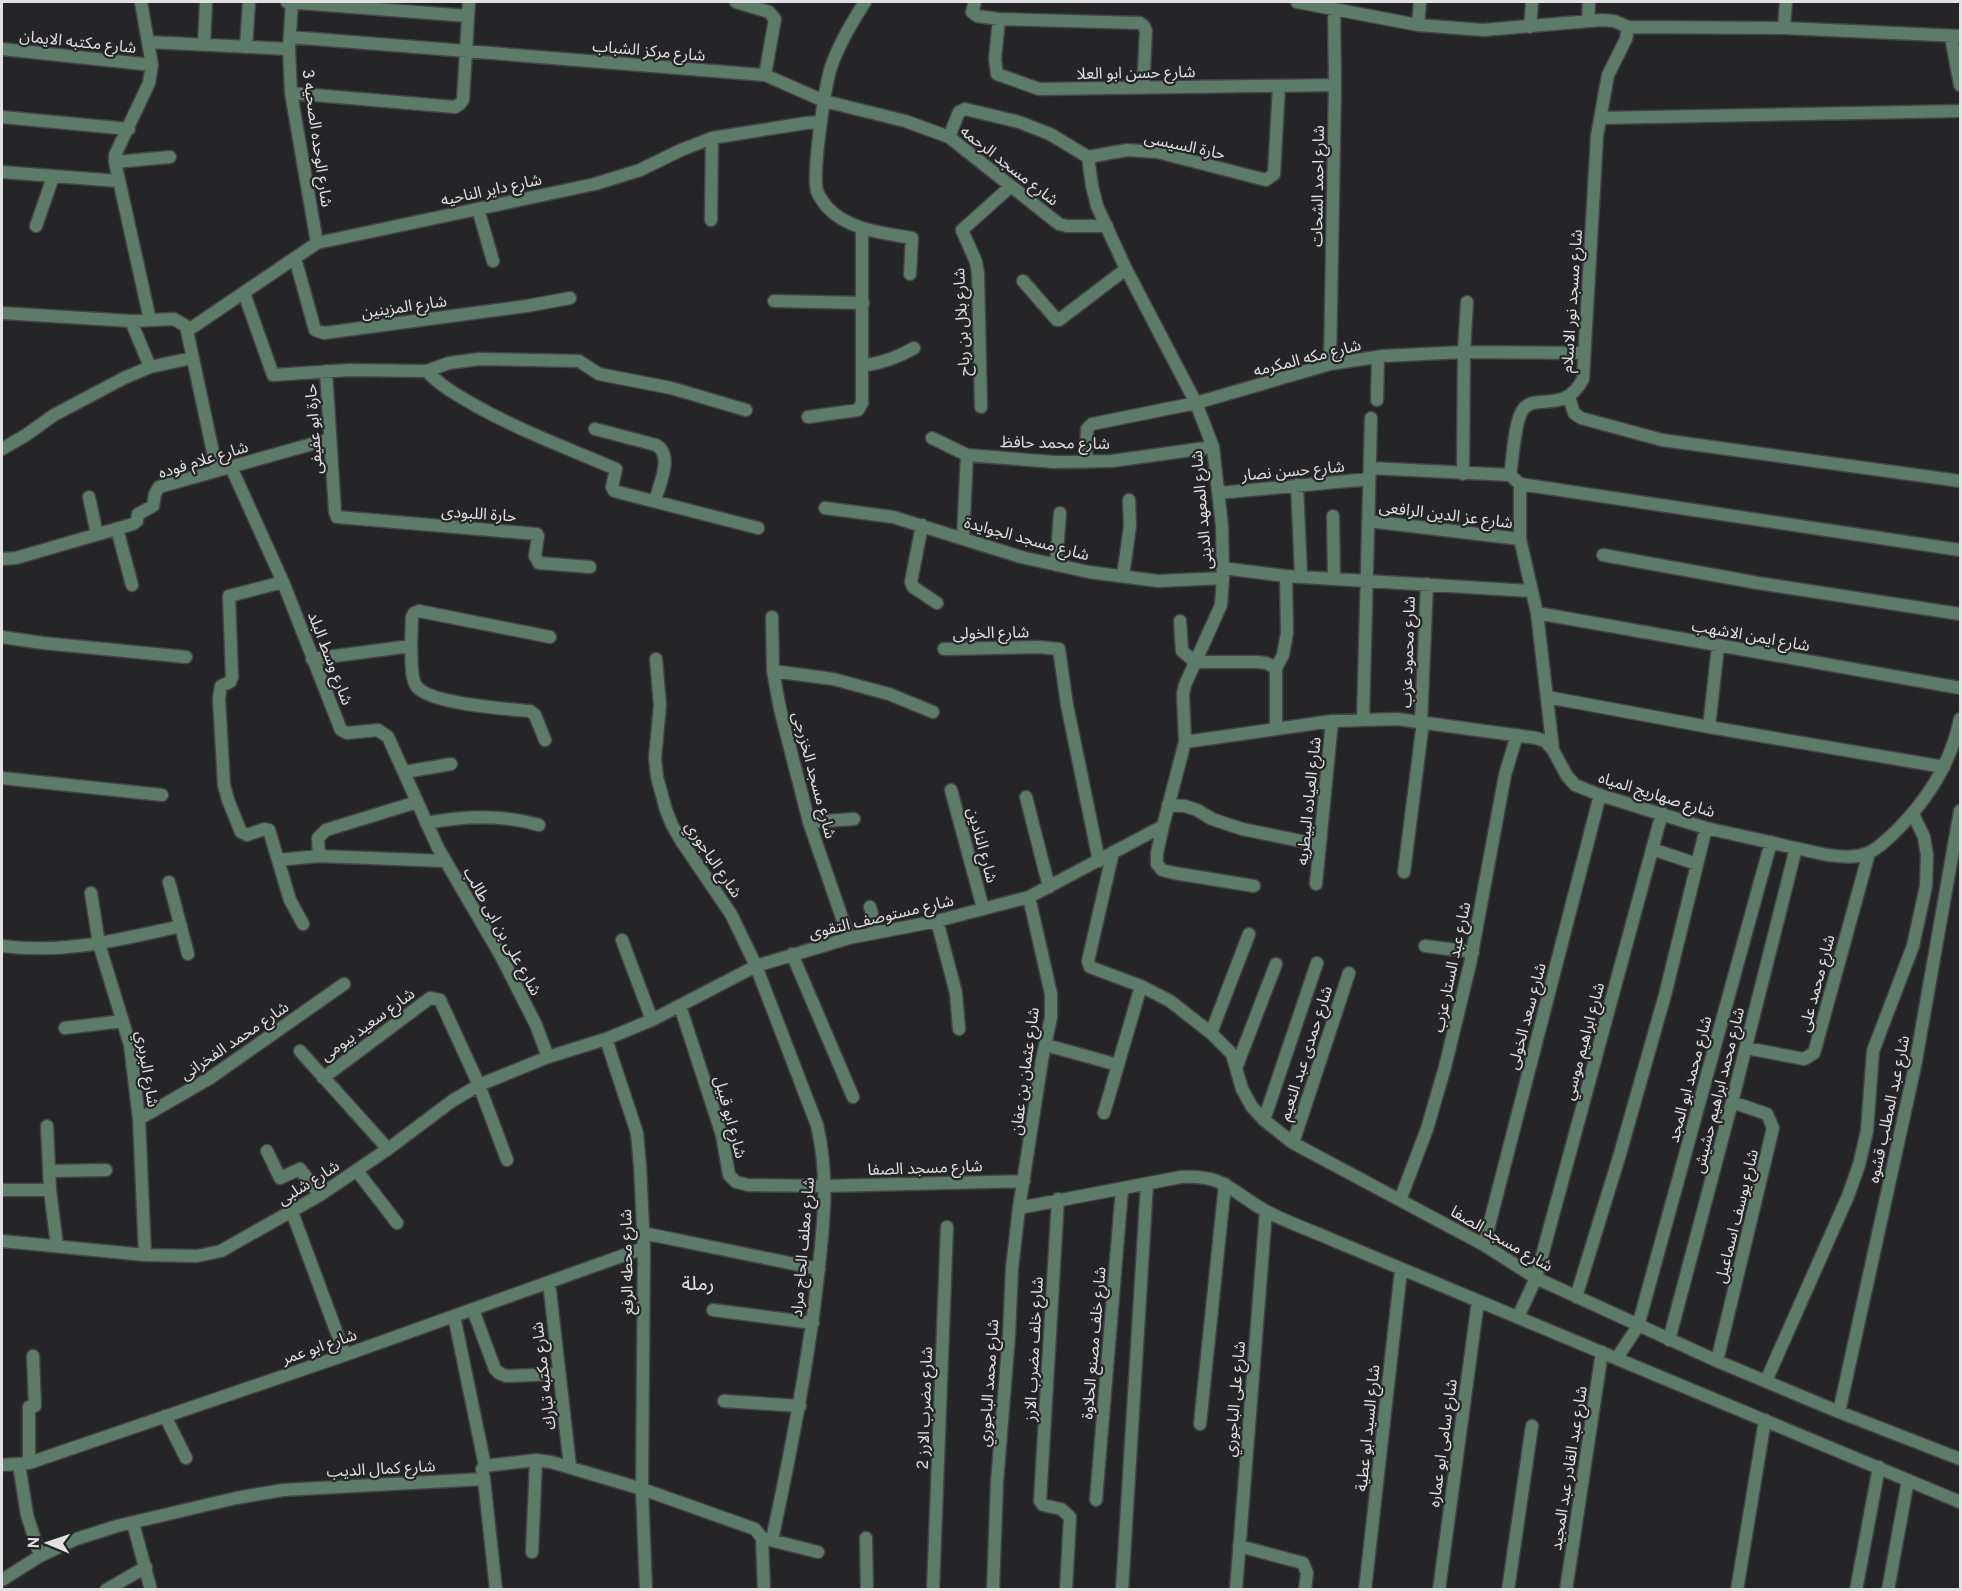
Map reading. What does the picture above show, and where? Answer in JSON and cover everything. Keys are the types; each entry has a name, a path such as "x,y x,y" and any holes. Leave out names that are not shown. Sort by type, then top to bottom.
{"street":[{"path":"141,2 152,65 149,83 116,155 115,162 150,320"},
{"path":"204,45 206,2"},
{"path":"246,47 249,2"},
{"path":"290,2 468,16"},
{"name":"شارع الوحده الصحيه 3","path":"290,2 291,93 318,243"},
{"path":"291,93 455,107 463,100 469,2"},
{"path":"736,2 769,12 776,19 765,75"},
{"path":"865,2 839,46 830,69 821,122 816,184 821,199 831,211 862,230 912,238 910,274"},
{"path":"1297,2 1418,25 1483,30 1608,20 1628,27 1784,28 1956,36 1960,84"},
{"path":"1418,25 1420,2"},
{"path":"1530,27 1532,2"},
{"path":"1588,21 1589,2"},
{"path":"1784,28 1786,2"},
{"path":"974,7 977,16 999,19 1140,23 1146,31 1143,88"},
{"name":"شارع احمد الشحات","path":"1330,364 1335,85 1334,9"},
{"name":"شارع حسن ابو العلا","path":"999,19 996,71 1000,76 1039,89 1335,85"},
{"name":"شارع مسجد نور الاسلام","path":"1510,475 1519,417 1524,408 1530,403 1554,402 1569,397 1578,390 1583,379 1600,118 1608,75 1626,39 1628,27"},
{"name":"شارع مركز الشباب","path":"148,42 246,47 290,43 466,53 765,75 824,101"},
{"name":"شارع مكتبه الايمان","path":"2,49 152,65"},
{"name":"حارة السيسى","path":"1088,157 1127,150 1157,152 1266,180 1274,174 1279,86"},
{"name":"شارع مسجد الرحمه","path":"824,101 905,121 949,137 1059,224 1107,226"},
{"path":"949,137 959,112 965,109 1019,122 1050,134 1088,157"},
{"path":"1600,118 1960,111"},
{"path":"2,117 129,129"},
{"name":"شارع داير الناحيه","path":"186,329 318,243 596,184 640,170 712,138 821,122"},
{"path":"711,220 712,138"},
{"path":"115,162 170,157"},
{"name":"شارع المعهد الدينى","path":"1088,157 1097,206 1126,269 1196,403 1213,447 1219,493 1222,526 1221,605 1185,685 1183,694 1185,742 1163,826 1156,858 1157,864 1162,870 1254,886"},
{"path":"2,172 118,181"},
{"path":"36,226 53,177"},
{"name":"شارع بلال بن رباح","path":"981,408 978,274 976,262 962,231 1010,187"},
{"path":"478,209 493,261"},
{"path":"808,417 861,408 862,230"},
{"name":"شارع المزينين","path":"295,258 315,330 324,333 527,306 570,298"},
{"path":"1023,281 1059,320 1126,269"},
{"name":"حارة ابو عفيفى","path":"244,293 271,373 275,375 326,371 337,517"},
{"path":"774,301 863,303"},
{"path":"1463,474 1464,352 1467,302"},
{"path":"2,313 131,321 174,319 186,329 217,471"},
{"path":"131,321 150,367"},
{"path":"862,366 881,364 914,348"},
{"name":"شارع مكه المكرمه","path":"1086,462 1087,429 1092,423 1196,403 1330,364 1378,357 1464,352 1584,353"},
{"path":"1377,400 1378,357"},
{"path":"2,449 54,415 124,378 150,367 192,358"},
{"path":"326,371 427,371 448,363 479,359 579,362 599,374 671,388 746,410"},
{"path":"427,371 462,398 511,425 616,469 612,487 614,491 758,528"},
{"path":"1569,397 1574,413 1581,418 1662,440 1960,481"},
{"path":"1362,720 1371,418"},
{"path":"595,429 662,448 666,455 655,501"},
{"name":"شارع محمد حافظ","path":"932,438 967,455 1054,462 1112,461 1213,447"},
{"name":"شارع علام فوده","path":"2,560 133,524 138,514 153,506 155,494 159,488 330,439"},
{"path":"963,538 967,455"},
{"name":"شارع وسط البلد","path":"231,467 283,582 341,730 347,733 382,732 388,737 426,823"},
{"name":"شارع حسن نصار","path":"1219,493 1297,485 1370,474 1510,475"},
{"path":"1510,475 1520,484 1960,550"},
{"path":"1520,484 1521,539 1537,613 1553,750"},
{"path":"1297,485 1301,576"},
{"path":"89,497 97,534"},
{"path":"1123,576 1130,526 1129,500"},
{"name":"شارع مسجد الجوايدة","path":"825,508 893,517 1021,557 1089,572 1158,580 1222,573 1366,580"},
{"path":"1056,564 1060,513"},
{"path":"1333,516 1334,578"},
{"name":"حارة اللبودى","path":"337,517 537,534 535,556 539,563 590,567"},
{"name":"شارع عز الدين الرافعى","path":"1368,521 1521,539"},
{"path":"922,525 911,582 913,586 937,603"},
{"path":"117,529 132,585"},
{"path":"1603,555 1758,583 1960,614"},
{"path":"1276,729 1276,668 1283,655 1287,633 1286,576"},
{"path":"1366,580 1531,591"},
{"path":"283,582 229,596 232,678 230,682 221,686 219,699 224,785 241,832 246,835 264,829 269,830 290,900 303,924"},
{"name":"شارع محمود عزب","path":"1404,872 1422,722 1427,584"},
{"path":"545,740 535,715 530,711 454,702 424,693 414,682 411,646 412,617 419,611 550,637"},
{"name":"شارع ايمن الاشهب","path":"1537,613 1960,688"},
{"name":"شارع مسجد الخزرجى","path":"772,617 773,671 780,709 809,822 849,938"},
{"path":"1180,621 1182,651 1196,663 1257,662 1276,668"},
{"path":"2,637 186,657"},
{"path":"312,659 411,646"},
{"path":"1709,727 1719,646"},
{"name":"شارع الخولى","path":"944,650 1039,647 1057,648 1060,651 1067,705 1099,861"},
{"name":"شارع الباجوري","path":"656,659 660,705 655,758 657,777 666,810 682,842 731,914 756,966"},
{"path":"773,671 833,679 889,694 933,712"},
{"path":"1547,698 1944,767"},
{"path":"1185,742 1332,721 1397,719 1536,738 1545,741 1553,750"},
{"path":"1869,853 1879,847 1913,814 1944,767 1955,741 1960,720"},
{"name":"شارع العياده البيطريه","path":"1316,884 1332,721"},
{"name":"شارع عبد الستار عزب","path":"1400,1200 1427,1129 1439,1088 1473,952 1505,775 1517,735"},
{"name":"شارع صهاريج المياه","path":"1553,750 1567,776 1575,785 1600,795 1706,828 1796,848 1846,857 1869,853"},
{"path":"405,772 451,764"},
{"path":"2,778 162,795"},
{"name":"شارع النادين","path":"951,790 983,908"},
{"name":"شارع سعد الخولى","path":"1484,1245 1600,795"},
{"path":"1026,797 1049,887"},
{"path":"319,856 318,838 326,830 417,802"},
{"path":"1168,805 1197,810 1212,819 1242,829 1320,845"},
{"name":"شارع عبد المطلب قشوه","path":"1839,1412 1915,1066 1960,812"},
{"name":"شارع ابراهيم موسي","path":"1518,1317 1536,1278 1662,813"},
{"path":"1766,1381 1848,1196 1859,1165 1867,1131 1873,1051 1913,946 1926,886 1927,855 1924,837 1913,814"},
{"path":"426,823 472,816 507,818 539,825"},
{"path":"809,822 854,819"},
{"name":"شارع على بن ابى طالب","path":"426,823 445,861 501,956 536,1025 548,1057"},
{"name":"شارع مستوصف التقوى","path":"606,1039 652,1020 756,966 849,938 938,921 1029,897 1163,826"},
{"path":"1576,1297 1665,995 1706,828"},
{"name":"شارع محمد ابو المجد","path":"1617,1358 1638,1326 1772,842"},
{"name":"شارع محمد ابراهيم حشيش","path":"1669,1340 1796,848"},
{"path":"1652,849 1697,864"},
{"name":"شارع مسجد الصفا","path":"1113,852 1088,961 1090,967 1142,986 1170,1001 1211,1033 1232,1053 1242,1089 1252,1107 1264,1120 1293,1143 1484,1245 1536,1278 1576,1297 1717,1361 1960,1459"},
{"name":"شارع محمد على","path":"1746,1048 1804,1059 1814,1053 1869,853"},
{"path":"278,860 319,856 445,861"},
{"path":"169,882 188,954"},
{"name":"شارع البربري","path":"91,893 99,944 130,1045 139,1119 145,1255"},
{"name":"شارع عثمان بن عفان","path":"1024,1181 1042,1060 1051,1017 1051,994 1029,897"},
{"path":"870,907 877,932"},
{"path":"938,921 956,993 959,1029"},
{"path":"2,946 62,949 99,944 181,926"},
{"path":"1211,1033 1250,934"},
{"path":"622,940 652,1020"},
{"path":"1425,946 1473,952"},
{"path":"792,954 853,1097"},
{"path":"1264,1120 1317,963"},
{"path":"1236,1068 1276,964"},
{"name":"شارع معلف الحاج مراد","path":"756,966 817,1125 824,1152 826,1186 813,1323 800,1406 763,1536 764,1590"},
{"name":"شارع حمدى عبد النعيم","path":"1293,1143 1349,973"},
{"name":"شارع محمد الفخرانى","path":"139,1119 210,1078 344,984"},
{"path":"1104,1113 1142,986"},
{"name":"شارع سعيد بيومى","path":"322,1078 430,998 440,1000 479,1085"},
{"name":"شارع ابو قبيل","path":"680,1006 722,1135 729,1175 732,1179 748,1185 826,1186"},
{"path":"65,1028 123,1021"},
{"name":"شارع شلبى","path":"2,1241 145,1255 197,1256 221,1251 320,1195 388,1149 452,1101 479,1085 548,1057 606,1039"},
{"name":"شارع محطه الرفع","path":"606,1039 637,1133 644,1248 642,1489 646,1590"},
{"path":"1046,1045 1118,1065"},
{"path":"300,1051 388,1149"},
{"path":"479,1085 507,1160"},
{"name":"شارع يوسف اسماعيل","path":"1717,1361 1773,1128 1767,1114 1732,1102"},
{"path":"46,1126 50,1190 57,1246"},
{"path":"267,1151 280,1178 300,1169 320,1195"},
{"path":"49,1171 106,1170"},
{"path":"357,1171 397,1223"},
{"path":"1019,1208 1193,1176 1215,1179 1266,1211 1401,1270 1960,1502"},
{"name":"شارع مسجد الصفا","path":"826,1186 1024,1181"},
{"name":"شارع محمد الباجوري","path":"993,1590 997,1482 1012,1268 1024,1181"},
{"path":"1122,1590 1147,1184"},
{"path":"1200,1424 1226,1184"},
{"name":"شارع خلف مصنع الحلاوة","path":"1096,1500 1122,1188"},
{"path":"2,1190 50,1190"},
{"name":"شارع خلف مضرب الارز","path":"1058,1199 1040,1501 1043,1505 1061,1509 1070,1517 1066,1590"},
{"name":"شارع على الباجوري","path":"1236,1590 1266,1211"},
{"path":"292,1212 345,1355"},
{"name":"شارع مضرب الارز 2","path":"933,1590 947,1227"},
{"path":"643,1233 819,1269"},
{"name":"شارع ابو عمر","path":"2,1465 24,1463 165,1416 345,1355 644,1248"},
{"name":"شارع السيد ابو عطية","path":"1365,1590 1401,1270"},
{"name":"شارع مكتبه تبارك","path":"549,1282 570,1466"},
{"name":"شارع سامى ابو عماره","path":"1438,1590 1478,1301"},
{"path":"472,1310 495,1369 499,1373 506,1376 559,1374"},
{"path":"713,1310 813,1323"},
{"path":"454,1316 485,1472 496,1590"},
{"name":"شارع عبد القادر عبد المجيد","path":"1566,1590 1602,1352"},
{"path":"33,1356 35,1406 29,1407 24,1463 31,1532 40,1556"},
{"path":"724,1401 800,1406"},
{"path":"165,1416 186,1458"},
{"path":"1737,1590 1765,1420"},
{"path":"1508,1590 1532,1426"},
{"path":"532,1552 536,1460"},
{"name":"شارع كمال الديب","path":"2,1581 40,1556 76,1539 117,1526 236,1498 283,1490 485,1472 536,1460 570,1466 642,1489 763,1536 818,1551"},
{"path":"1856,1590 1879,1467"},
{"path":"1888,1590 1908,1480"},
{"path":"133,1523 151,1590"},
{"path":"866,1538 867,1590"},
{"path":"1239,1546 1303,1563 1307,1573 1305,1590"},
{"path":"106,1590 146,1567"}],"district":[{"name":"رملة","path":"698,1283"}]}
